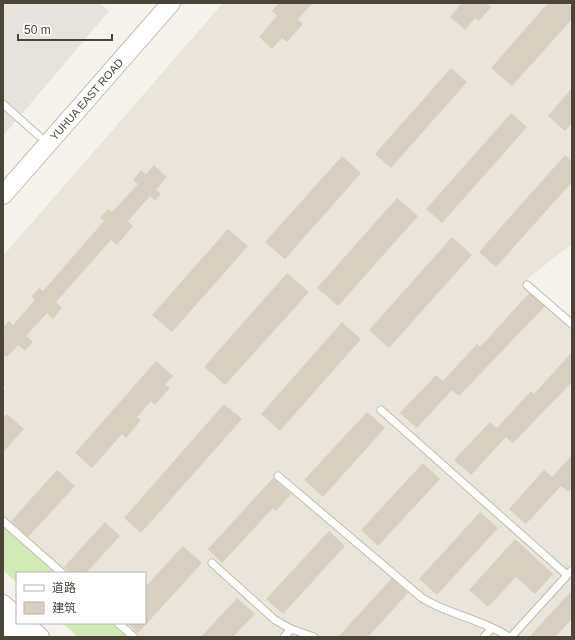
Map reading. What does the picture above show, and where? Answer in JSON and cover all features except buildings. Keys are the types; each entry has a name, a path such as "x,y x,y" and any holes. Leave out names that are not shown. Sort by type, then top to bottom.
{"street":[{"name":"YUHUA EAST ROAD","path":"3,177 154,3"},
{"name":"YUHUA EAST ROAD","path":"3,196 171,3"},
{"path":"3,604 16,616"},
{"path":"3,623 19,637"},
{"path":"25,624 40,637"}],"lane":[{"path":"3,104 39,136"},
{"path":"527,285 572,324"},
{"path":"278,476 422,598 438,607 492,628 510,637 570,573 381,410"},
{"path":"3,521 61,572"},
{"path":"212,563 275,620 291,629 314,637"},
{"path":"119,624 134,637"},
{"path":"484,637 492,628"},
{"path":"284,637 291,629"}],"shaded area":[{"path":"3,3 100,3 109,11 3,136"},
{"path":"223,3 572,3 572,244 527,279 572,318 572,637 128,637 113,624 146,624 146,572 54,572 3,527 3,391 6,388 3,385 3,256"}],"green space":[{"path":"3,527 54,572 16,572 16,582 3,570"},
{"path":"63,624 113,624 128,637 78,637"}]}
